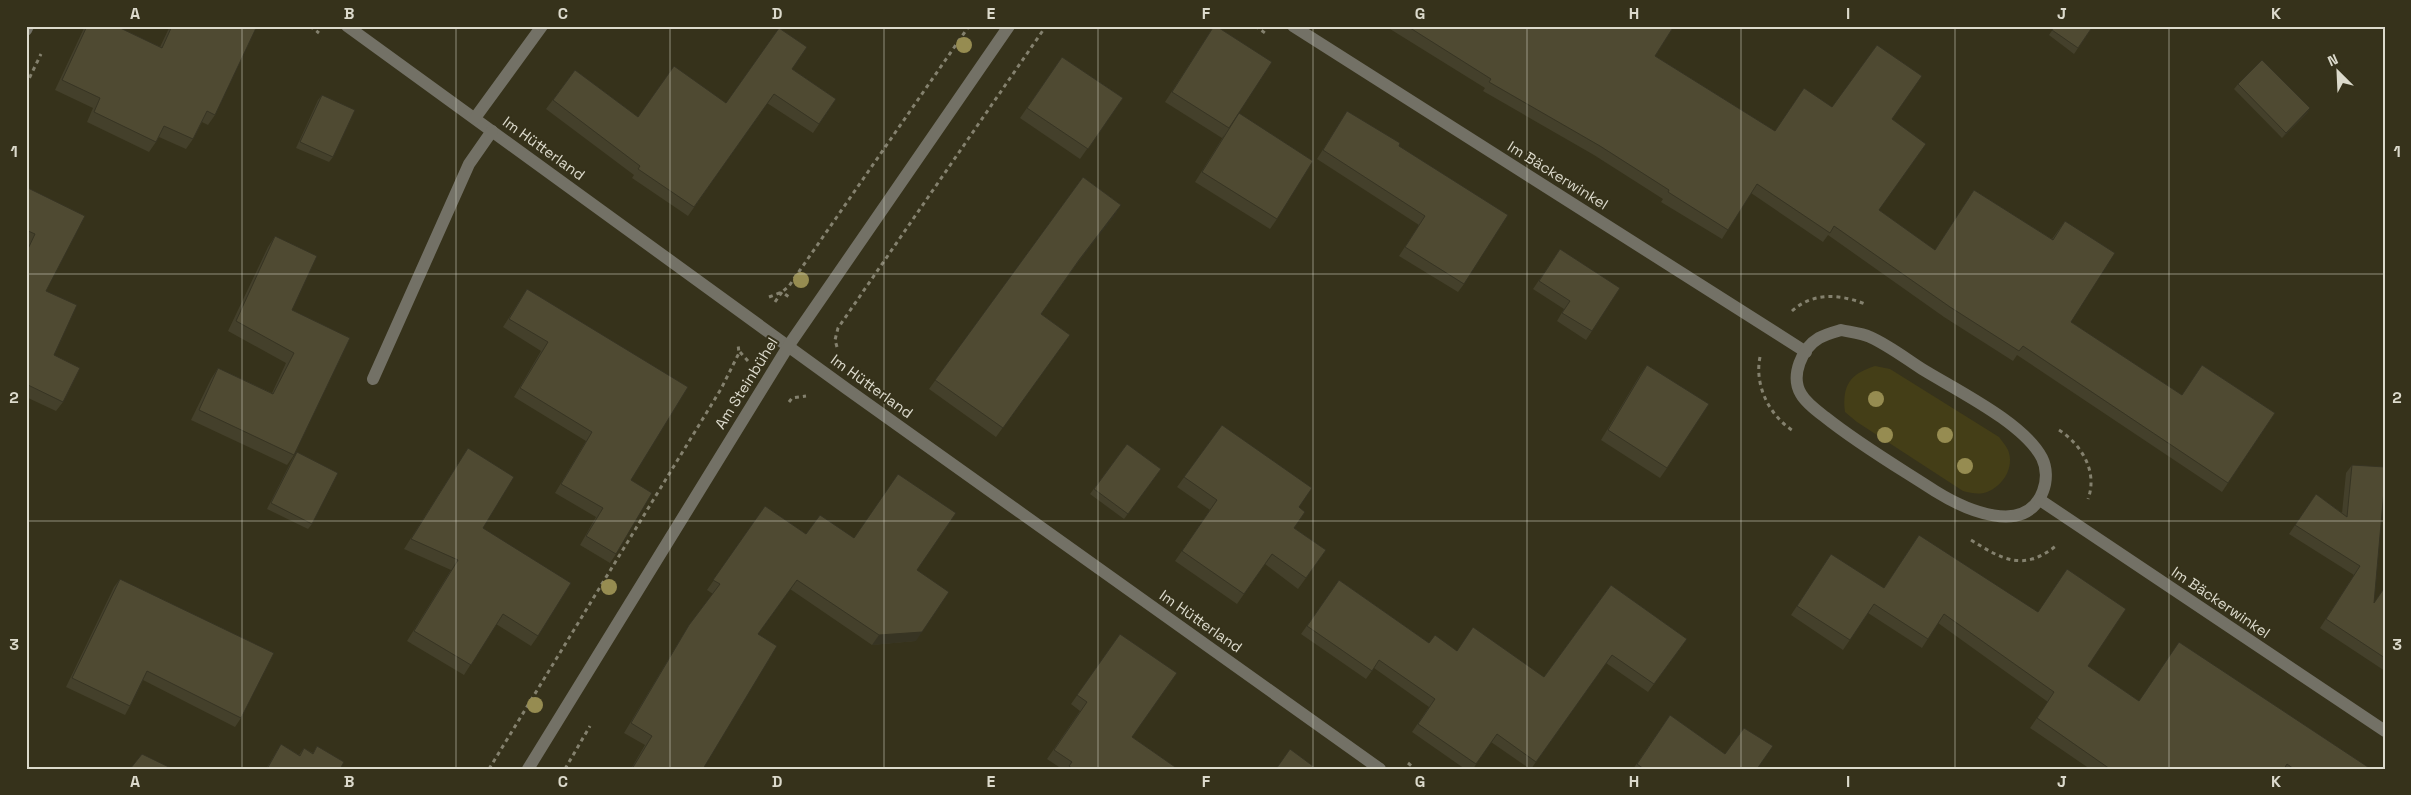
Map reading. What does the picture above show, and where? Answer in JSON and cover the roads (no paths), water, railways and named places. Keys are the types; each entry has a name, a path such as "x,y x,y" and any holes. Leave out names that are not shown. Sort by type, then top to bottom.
{"street":[{"path":"26,30 28,26"},
{"name":"Im Hütterland","path":"347,26 790,345 847,389 1380,769"},
{"path":"475,118 542,26"},
{"name":"Am Steinbühel","path":"528,769 790,345 1008,26"},
{"name":"Im Bäckerwinkel","path":"1293,26 1806,352"},
{"path":"373,379 469,164 492,131"},
{"path":"1841,330 1869,336 2009,423 2030,442 2043,459 2047,482 2040,500 2014,516 2002,516 1985,514 1956,504 1940,494 1845,433 1813,408 1801,394 1797,382 1797,368 1806,352 1819,338 1841,330"},
{"name":"Im Bäckerwinkel","path":"2040,500 2385,731"}]}
